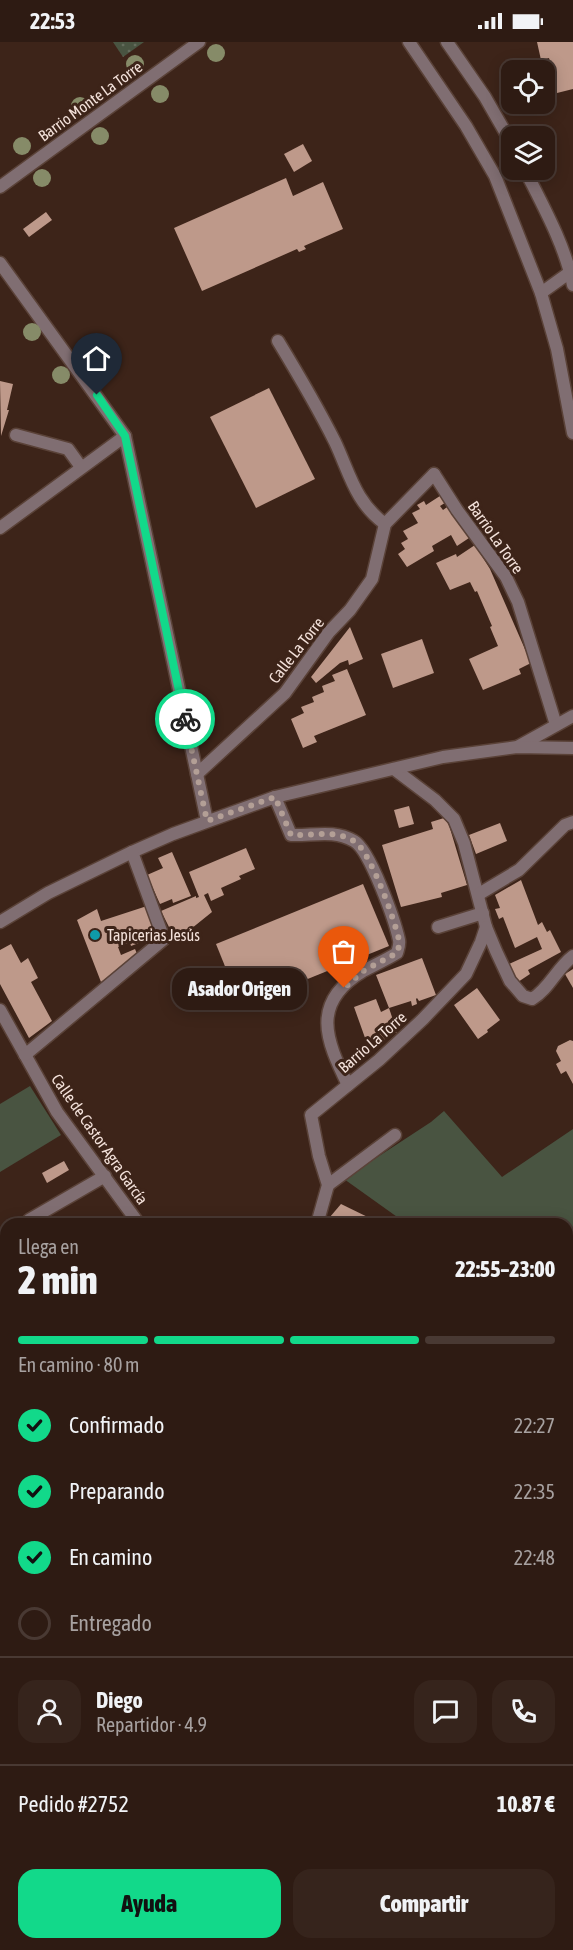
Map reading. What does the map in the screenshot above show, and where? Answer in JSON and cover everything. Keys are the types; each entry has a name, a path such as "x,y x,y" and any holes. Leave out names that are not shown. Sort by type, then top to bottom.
{"street":[{"name":"Barrio Monte La Torre","path":"0,186 199,42"},
{"path":"410,42 466,126 495,176 541,293 557,349 573,433"},
{"path":"447,42 501,126"},
{"path":"530,180 572,271 573,285"},
{"path":"0,263 125,436 207,821"},
{"path":"541,293 572,271"},
{"path":"278,341 335,442 355,492 375,517 385,524"},
{"path":"16,435 68,448 81,467"},
{"path":"0,528 125,436"},
{"name":"Barrio La Torre","path":"385,524 434,474 506,577 518,602 556,725"},
{"name":"Calle La Torre","path":"197,774 285,693 329,632 350,610 372,579 385,524"},
{"path":"517,747 573,716"},
{"path":"0,922 48,893 132,852 207,821 275,797 443,757 517,747 573,748"},
{"path":"394,769 435,800 454,819 464,843 486,927 510,981 523,996 532,999 539,995 556,972 573,956"},
{"path":"275,797 291,835 304,836 322,832 336,834 354,841 361,847 369,859 393,918 400,943 397,953 363,971 332,1001 326,1029 332,1052 348,1085"},
{"path":"478,894 519,870 565,825 573,822"},
{"path":"25,1055 164,939 132,852"},
{"path":"438,927 483,913"},
{"name":"Barrio La Torre","path":"328,1185 310,1115 379,1060 416,1026 466,974 486,927"},
{"name":"Calle de Castor Agra García","path":"0,1010 57,1112 135,1218"},
{"path":"319,1218 328,1185 395,1135"},
{"path":"32,1218 105,1176"}],"green space":[{"path":"113,42 144,42 123,57"},
{"path":"30,1086 61,1135 0,1172 0,1104"},
{"path":"444,1111 502,1177 573,1129 573,1218 399,1218 344,1179"}],"building":[{"path":"537,42 573,42 573,89 557,93 555,60 549,58 541,60"},
{"path":"303,144 312,161 294,172 284,154"},
{"path":"286,178 293,196 323,182 343,229 304,246 306,249 299,252 297,249 202,291 174,228"},
{"path":"46,212 52,220 29,237 23,229"},
{"path":"0,381 13,384 7,410 9,410 1,436"},
{"path":"269,388 315,479 256,508 210,417"},
{"path":"443,494 448,501 440,506 443,510 450,505 469,538 457,546 451,535 432,546 434,551 407,567 398,554 405,549 401,543 408,539 403,531 418,523 412,513 420,509 417,505 424,501 426,505"},
{"path":"475,545 490,569 531,663 519,669 521,674 483,690 469,659 498,646 490,627 492,626 477,591 475,592 470,582 450,590 436,563 456,554 457,557"},
{"path":"350,627 363,659 349,665 348,660 340,663 316,683 311,677"},
{"path":"422,639 434,673 393,688 381,654"},
{"path":"347,669 366,715 314,736 317,742 303,748 291,719 304,713 301,707 314,702 312,697 324,692 322,686 335,681 332,675"},
{"path":"409,806 414,824 399,828 394,810"},
{"path":"444,818 449,825 467,885 441,893 442,897 401,907 382,845 433,829 431,822"},
{"path":"500,823 507,841 476,854 469,835"},
{"path":"246,848 255,869 239,876 241,879 221,888 224,895 211,901 208,893 204,895 212,912 176,941 161,911 196,896 196,898 199,897 189,872"},
{"path":"172,852 191,896 173,903 172,899 160,904 147,875 163,868 158,858"},
{"path":"521,880 538,925 542,922 547,932 550,930 561,952 528,970 530,974 518,982 509,964 542,949 537,937 515,948 503,917 499,919 495,909 500,908 495,895"},
{"path":"363,884 389,946 241,1006 216,944"},
{"path":"147,906 154,937 131,946 130,942 118,947 121,955 135,949 138,956 101,982 77,920 97,909 101,921"},
{"path":"11,944 21,963 28,958 38,978 31,982 52,1021 29,1038 0,984 0,950"},
{"path":"422,958 436,995 419,1001 417,998 417,1004 412,1006 411,1001 389,1008 376,975"},
{"path":"573,969 573,988 565,974"},
{"path":"477,988 500,1020 478,1039 454,1005"},
{"path":"376,999 381,1012 389,1008 397,1032 369,1049 354,1007"},
{"path":"570,1040 573,1041 573,1084 566,1071 561,1074 556,1064 561,1061 556,1051 558,1046"},
{"path":"64,1161 69,1170 47,1183 42,1173"},
{"path":"341,1204 370,1218 329,1218"}],"way so far":[{"path":"185,719 207,821 275,797 291,835 304,836 322,832 336,834 354,841 369,859 393,918 400,943 397,953 363,971 344,988"}],"place":[{"name":"Tapicerias Jesús","path":"95,935"},
{"name":"Asador Origen","path":"344,988"}],"route":[{"path":"97,395 125,436 185,719"}]}
